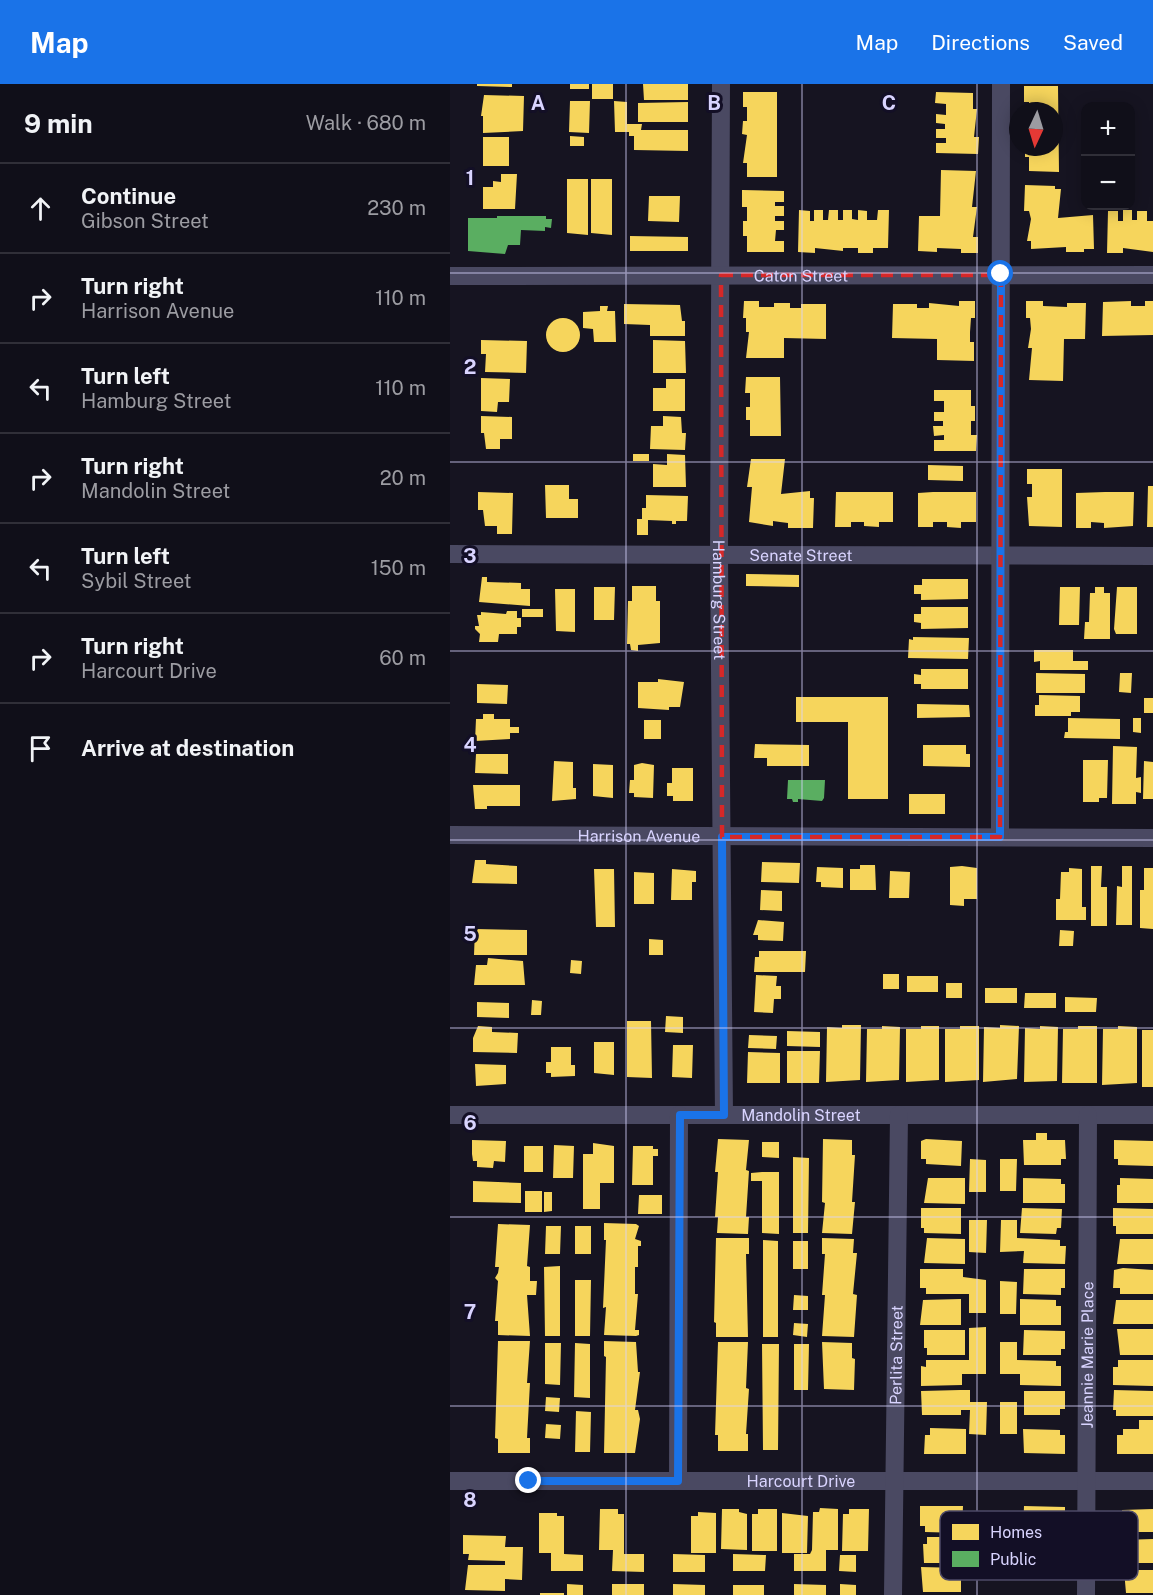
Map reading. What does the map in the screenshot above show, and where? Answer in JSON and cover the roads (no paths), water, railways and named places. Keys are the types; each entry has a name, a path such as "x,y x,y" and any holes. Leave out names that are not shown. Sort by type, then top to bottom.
{"street":[{"name":"Hamburg Street","path":"721,84 719,556 724,1115"},
{"path":"1000,837 1001,84"},
{"name":"Caton Street","path":"450,276 1153,275"},
{"name":"Senate Street","path":"450,554 1153,556"},
{"name":"Harrison Avenue","path":"450,835 1153,838"},
{"name":"Mandolin Street","path":"450,1115 1153,1115"},
{"path":"678,1481 680,1115"},
{"name":"Perlita Street","path":"893,1595 899,1115"},
{"name":"Jeannie Marie Place","path":"1087,1511 1088,1115"},
{"name":"Harcourt Drive","path":"450,1481 1153,1481"},
{"name":"Jeannie Marie Place","path":"1086,1580 1086,1595"}]}
